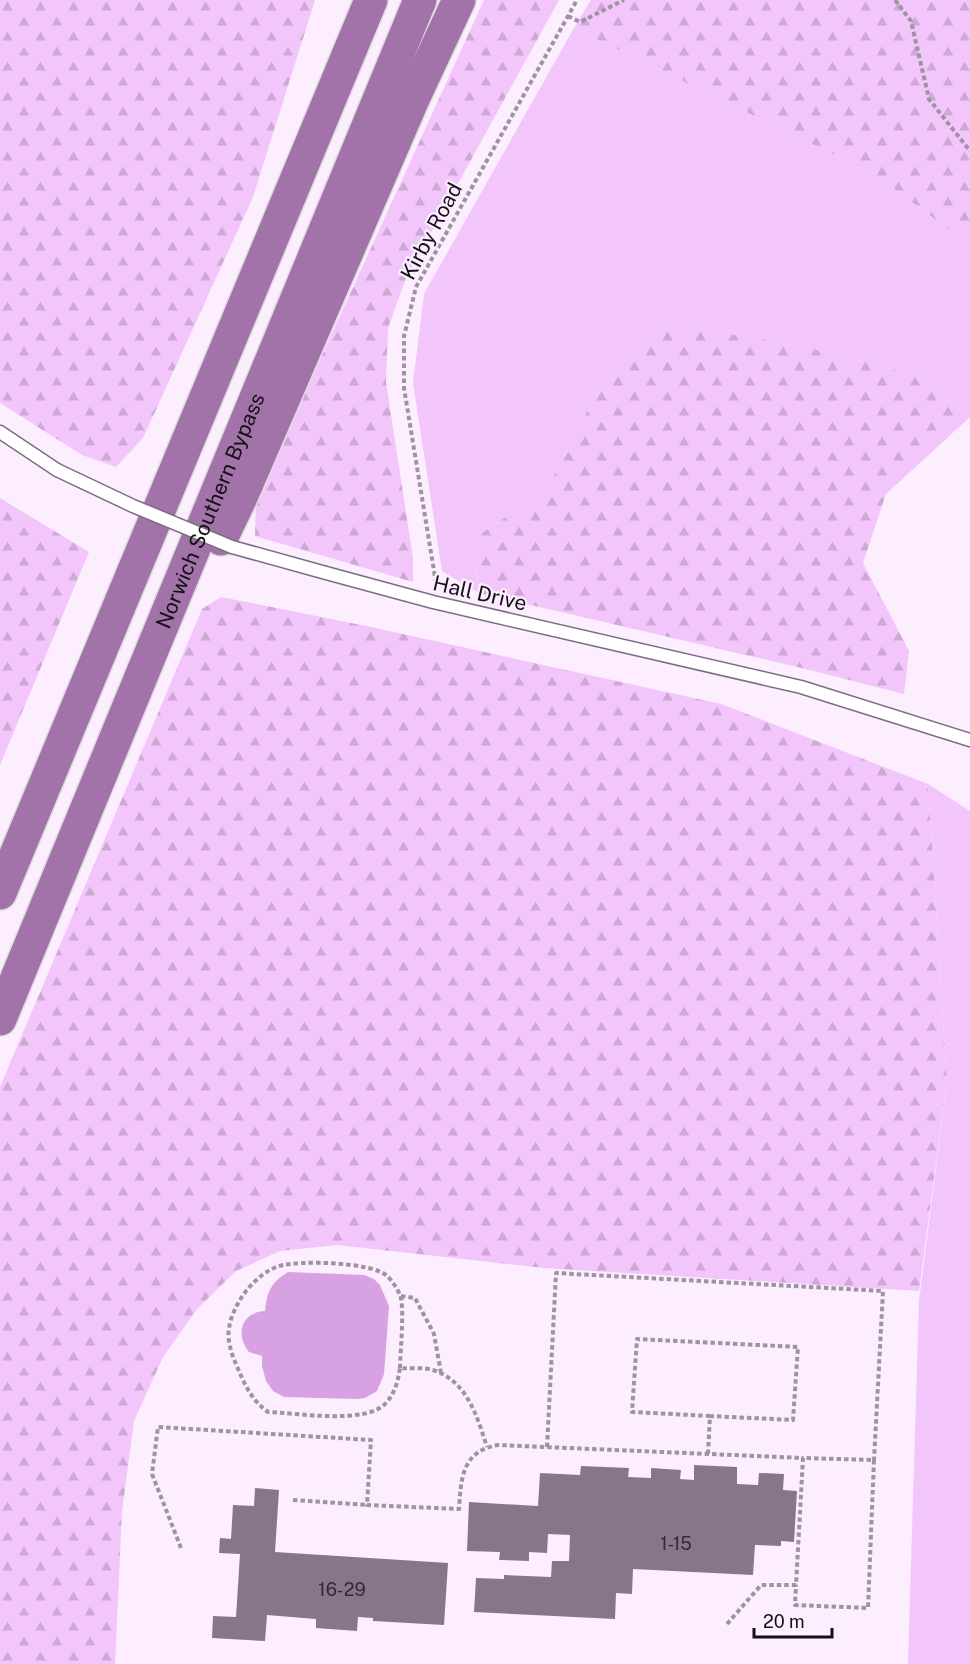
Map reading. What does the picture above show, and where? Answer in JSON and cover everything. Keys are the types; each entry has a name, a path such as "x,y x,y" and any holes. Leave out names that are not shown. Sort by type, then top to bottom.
{"highway":[{"path":"278,226 361,0"},
{"path":"0,893 371,0"},
{"name":"Norwich Southern Bypass","path":"0,1019 420,0"},
{"path":"47,907 242,495 408,110 459,0"}],"lane":[{"name":"Hall Drive","path":"0,432 57,470 133,506 232,547 445,605 801,687 970,740"}],"path":[{"name":"Kirby Road","path":"445,605 437,589 404,388 404,336 416,287 577,0"},
{"path":"568,16 580,22 624,0"},
{"path":"895,0 911,21 928,99 970,151"},
{"path":"302,1263 367,1267 387,1275 401,1296 400,1368 397,1386 387,1403 373,1412 356,1416 268,1412 257,1405 245,1386 233,1357 229,1342 229,1328 242,1296 261,1277 278,1266 302,1263"},
{"path":"548,1447 556,1273 883,1291 868,1608 795,1605 803,1458"},
{"path":"401,1296 415,1298 434,1334 441,1374"},
{"path":"637,1339 798,1347 793,1420 710,1416 633,1412 637,1339"},
{"path":"400,1368 431,1369 452,1378 467,1396 487,1447"},
{"path":"708,1454 710,1416"},
{"path":"181,1548 152,1474 158,1426 371,1440 368,1505"},
{"path":"292,1500 459,1509 462,1477 466,1466 475,1455 487,1447 498,1445 874,1460"},
{"path":"727,1624 761,1586 796,1585"}],"green space":[{"path":"0,0 315,0 253,197 143,438 116,467 82,455 0,403"},
{"path":"484,0 559,0 406,278 388,328 386,382 413,558 413,582 255,536 256,500"},
{"path":"591,0 970,0 970,245 877,176 574,28"},
{"path":"574,28 877,176 970,245 970,417 912,374 806,347 671,324 611,366 546,490 473,539 479,593 442,571 413,383 424,294"},
{"path":"671,324 806,347 912,374 970,417 886,494 863,563 909,651 904,694 479,593 473,539 546,490 611,366"},
{"path":"0,498 89,552 0,765"},
{"path":"221,597 371,627 721,704 928,784 947,1081 919,1291 544,1268 337,1245 280,1251 236,1271 197,1309 163,1357 134,1421 122,1511 115,1664 0,1664 0,1087 202,609"},
{"path":"928,784 970,811 970,1664 908,1664 919,1301 947,1081"}],"shaded area":[{"path":"288,1272 364,1275 374,1279 380,1285 389,1306 384,1374 377,1391 358,1399 284,1397 273,1391 266,1381 262,1356 249,1352 242,1339 242,1332 250,1315 265,1311 271,1288"}],"building":[{"path":"694,1465 737,1467 737,1484 758,1485 759,1473 784,1474 783,1490 797,1491 794,1542 781,1541 781,1546 755,1545 753,1575 633,1569 632,1594 616,1593 615,1619 474,1612 476,1578 504,1579 504,1575 551,1577 552,1561 569,1561 570,1535 548,1534 547,1553 529,1552 529,1561 499,1560 500,1552 467,1551 469,1502 538,1506 540,1473 580,1475 581,1466 629,1468 628,1477 651,1478 651,1468 681,1470 680,1479 694,1480"},
{"path":"255,1488 279,1490 275,1552 448,1563 444,1625 373,1621 373,1618 358,1617 357,1631 316,1628 316,1619 267,1615 265,1641 212,1638 213,1616 236,1617 240,1554 219,1553 220,1538 231,1539 233,1505 254,1506"}]}
